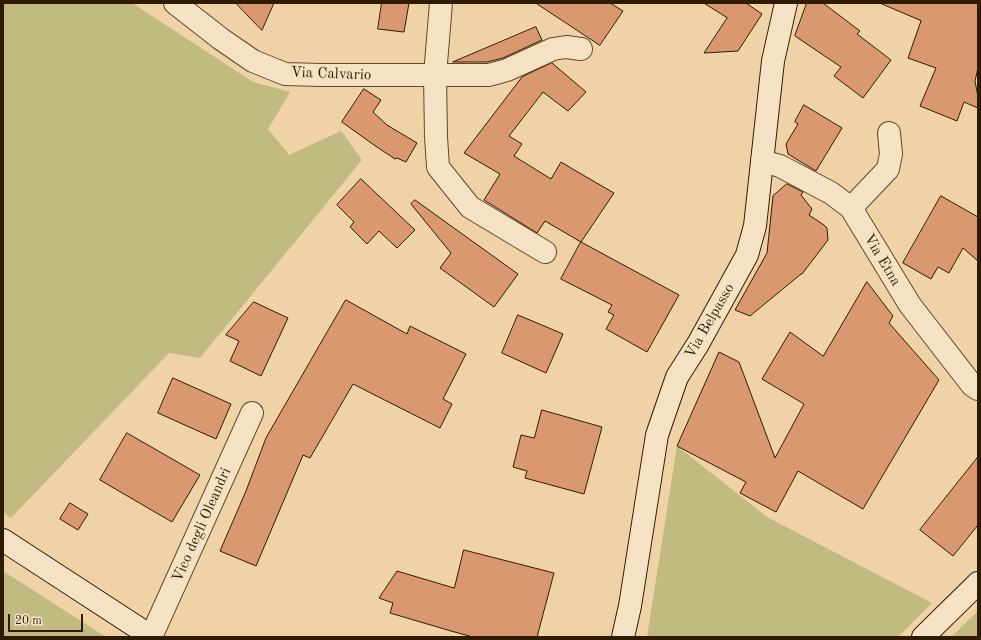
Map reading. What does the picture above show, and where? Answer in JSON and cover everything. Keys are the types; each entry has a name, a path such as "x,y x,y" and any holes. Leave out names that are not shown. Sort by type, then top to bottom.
{"street":[{"name":"Via Calvario","path":"175,3 221,39 253,61 285,74 489,75 507,70 553,49 566,47 581,49"},
{"path":"441,3 435,75 438,167 470,207 545,252"},
{"name":"Via Belpasso","path":"623,637 630,606 657,435 677,377 701,338 747,255 755,226 773,61 786,3"},
{"path":"851,208 888,169 892,154 889,133"},
{"name":"Via Etna","path":"762,162 780,166 831,193 851,208 910,305 972,385 978,388"},
{"name":"Vico degli Oleandri","path":"152,637 252,413"},
{"path":"3,540 152,637"},
{"path":"923,637 978,583"}],"shaded area":[{"path":"3,3 132,3 253,82 290,92 268,129 289,155 341,131 362,160 200,358 169,353 11,518 3,512"},
{"path":"677,446 767,517 932,603 898,637 647,637"},
{"path":"3,571 106,637 3,637"},
{"path":"978,611 978,637 951,637"}],"building":[{"path":"236,3 274,3 262,30"},
{"path":"382,3 409,3 404,32 378,29"},
{"path":"536,3 610,3 623,11 600,45"},
{"path":"704,3 746,3 762,14 738,51 704,53 727,18"},
{"path":"807,3 823,3 860,31 857,34 891,60 863,98 834,76 841,67 795,36"},
{"path":"880,3 978,3 978,68 975,81 978,97 978,108 964,102 957,121 920,106 936,68 908,58 921,21"},
{"path":"536,27 542,40 503,58 487,62 453,62"},
{"path":"552,63 586,92 568,111 543,92 509,136 522,144 514,156 551,179 561,162 614,193 581,242 545,221 537,233 484,200 500,174 464,153 522,77"},
{"path":"364,89 381,100 373,112 387,125 417,143 406,162 397,158 395,159 342,122"},
{"path":"804,105 842,128 816,171 788,154 786,144 798,124 795,122"},
{"path":"361,179 415,230 397,248 379,231 367,244 350,227 354,222 337,205"},
{"path":"787,184 803,192 801,195 812,209 809,215 827,228 828,240 802,274 750,316 735,310 767,253 773,196"},
{"path":"941,196 978,217 978,261 963,248 949,273 938,267 931,279 903,263"},
{"path":"415,200 518,274 494,307 440,268 451,253 411,204"},
{"path":"581,242 679,295 647,352 606,329 614,315 608,312 612,305 561,279"},
{"path":"867,282 893,316 889,323 939,380 863,509 798,471 776,512 740,493 746,482 677,446 719,352 739,362 775,458 804,404 762,379 790,332 823,356"},
{"path":"346,300 407,334 410,326 466,354 443,399 452,404 440,428 353,384 310,458 303,455 256,566 220,551 246,491 266,438"},
{"path":"254,302 288,318 261,376 230,361 239,341 226,335"},
{"path":"518,315 563,334 546,373 502,353"},
{"path":"173,378 231,404 216,439 158,413"},
{"path":"542,410 602,427 584,494 525,478 527,471 513,467 521,435 534,438"},
{"path":"127,433 200,475 172,522 100,480"},
{"path":"978,457 978,525 953,556 920,530"},
{"path":"70,503 88,514 78,530 60,519"},
{"path":"464,550 554,573 537,637 473,637 390,613 393,603 379,598 397,571 454,588"}]}
